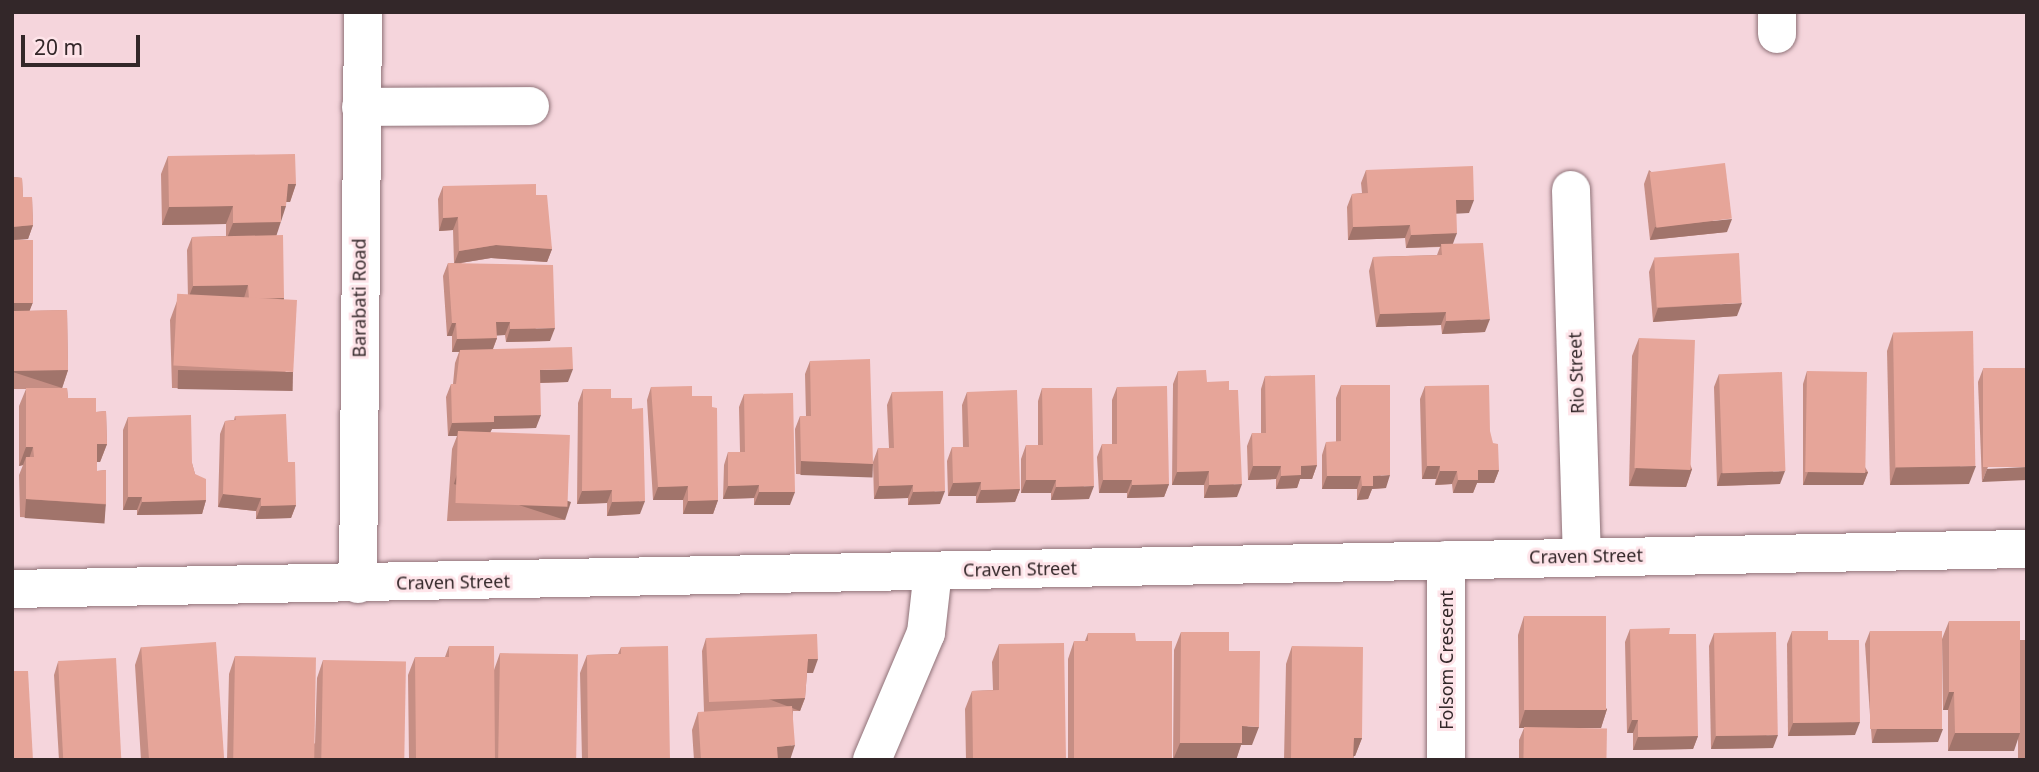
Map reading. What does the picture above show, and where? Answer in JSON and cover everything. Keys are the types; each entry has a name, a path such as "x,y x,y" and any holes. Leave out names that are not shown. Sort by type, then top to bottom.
{"street":[{"name":"Barabati Road","path":"358,584 363,12"},
{"path":"361,107 530,106"},
{"name":"Rio Street","path":"1571,190 1582,556"},
{"name":"Craven Street","path":"12,589 2027,549"},
{"name":"Folsom Crescent","path":"1446,560 1446,760"},
{"path":"872,760 926,633 933,571"}],"building":[{"path":"295,154 296,184 288,184 286,206 281,206 281,222 233,223 233,206 169,207 168,156"},
{"path":"1725,163 1732,219 1656,228 1650,172"},
{"path":"12,165 14,177 22,178 23,197 32,197 33,225 12,227"},
{"path":"1473,166 1474,200 1456,200 1457,233 1411,235 1410,225 1353,227 1352,194 1368,193 1366,170"},
{"path":"536,184 536,195 547,195 552,249 496,245 459,251 458,217 443,218 443,186"},
{"path":"283,235 284,298 249,299 248,285 193,286 192,237"},
{"path":"12,240 33,240 33,303 12,303"},
{"path":"1483,243 1490,319 1446,321 1446,312 1380,314 1373,257 1442,255 1441,244"},
{"path":"1739,253 1742,303 1657,307 1654,257"},
{"path":"448,263 553,265 555,328 510,329 510,322 496,322 497,338 457,339 456,323 452,323"},
{"path":"177,294 297,300 293,372 173,366"},
{"path":"67,310 68,370 13,371 12,311"},
{"path":"1973,331 1975,466 1895,467 1893,332"},
{"path":"1639,338 1695,340 1690,470 1634,468"},
{"path":"572,347 573,369 540,370 541,415 494,416 494,422 452,423 451,384 456,384 460,350"},
{"path":"870,359 873,464 801,461 800,416 811,416 810,361"},
{"path":"1983,368 2027,368 2027,467 1983,467"},
{"path":"1206,370 1207,382 1229,381 1229,390 1238,390 1242,484 1209,485 1209,471 1177,472 1178,371"},
{"path":"1807,371 1867,372 1865,473 1805,472"},
{"path":"1782,372 1785,471 1722,473 1719,374"},
{"path":"1315,375 1317,465 1301,466 1301,475 1281,476 1281,466 1253,466 1252,433 1266,433 1265,376"},
{"path":"1341,385 1390,385 1390,475 1373,476 1373,486 1362,486 1361,476 1327,476 1326,442 1341,441"},
{"path":"1489,385 1490,431 1493,443 1498,444 1499,470 1478,470 1478,480 1458,480 1457,471 1440,471 1440,466 1427,466 1425,386"},
{"path":"692,386 692,396 712,396 712,407 717,408 718,500 688,501 688,486 658,487 651,387"},
{"path":"1167,386 1169,484 1132,485 1132,480 1103,480 1102,444 1117,444 1117,387"},
{"path":"26,388 67,388 68,398 96,398 96,412 106,411 107,444 97,444 97,471 106,470 106,504 26,499 26,457 34,457 33,447 26,447"},
{"path":"1042,388 1092,388 1094,486 1056,487 1056,480 1026,480 1026,445 1043,445"},
{"path":"583,389 611,389 611,398 632,398 632,409 643,408 645,501 612,502 612,490 582,491"},
{"path":"1017,390 1020,489 981,490 981,482 953,483 952,447 969,447 967,392"},
{"path":"943,391 945,491 913,492 913,485 879,486 878,448 894,448 892,392"},
{"path":"793,393 795,492 759,492 759,485 728,486 728,452 745,452 744,394"},
{"path":"286,414 288,462 295,462 296,505 261,506 261,498 223,494 225,421 236,420 235,416"},
{"path":"191,415 192,463 195,474 206,479 206,500 142,502 142,497 128,497 128,417"},
{"path":"458,431 570,435 567,507 455,503"},
{"path":"1524,616 1606,616 1606,710 1524,710"},
{"path":"1949,621 2020,621 2020,733 1955,733 1954,692 1949,692"},
{"path":"1670,628 1669,634 1696,634 1698,736 1638,737 1638,720 1632,720 1630,629"},
{"path":"1792,631 1828,631 1828,640 1859,640 1860,722 1793,723"},
{"path":"1870,631 1942,631 1942,729 1870,729"},
{"path":"1181,632 1229,632 1229,651 1260,651 1259,727 1242,726 1242,743 1180,743"},
{"path":"1776,632 1778,735 1716,736 1714,633"},
{"path":"1088,633 1135,633 1136,641 1172,641 1172,760 1074,760 1074,641 1088,641"},
{"path":"817,634 818,659 808,659 805,698 709,702 706,638"},
{"path":"216,642 224,760 149,760 141,647"},
{"path":"1064,643 1066,760 973,760 972,691 999,690 999,644"},
{"path":"449,646 494,646 495,760 416,760 415,657 449,657"},
{"path":"668,646 670,760 588,760 587,655 621,654 621,647"},
{"path":"1292,646 1363,647 1362,738 1354,738 1353,760 1291,760"},
{"path":"500,653 578,654 576,760 498,760"},
{"path":"235,656 316,657 314,760 233,760"},
{"path":"116,658 121,760 63,760 58,661"},
{"path":"323,660 406,661 404,760 321,760"},
{"path":"12,671 28,671 33,760 12,760"},
{"path":"792,706 795,745 777,747 778,760 701,760 698,712"},
{"path":"1524,727 1607,728 1606,760 1523,760"}]}
